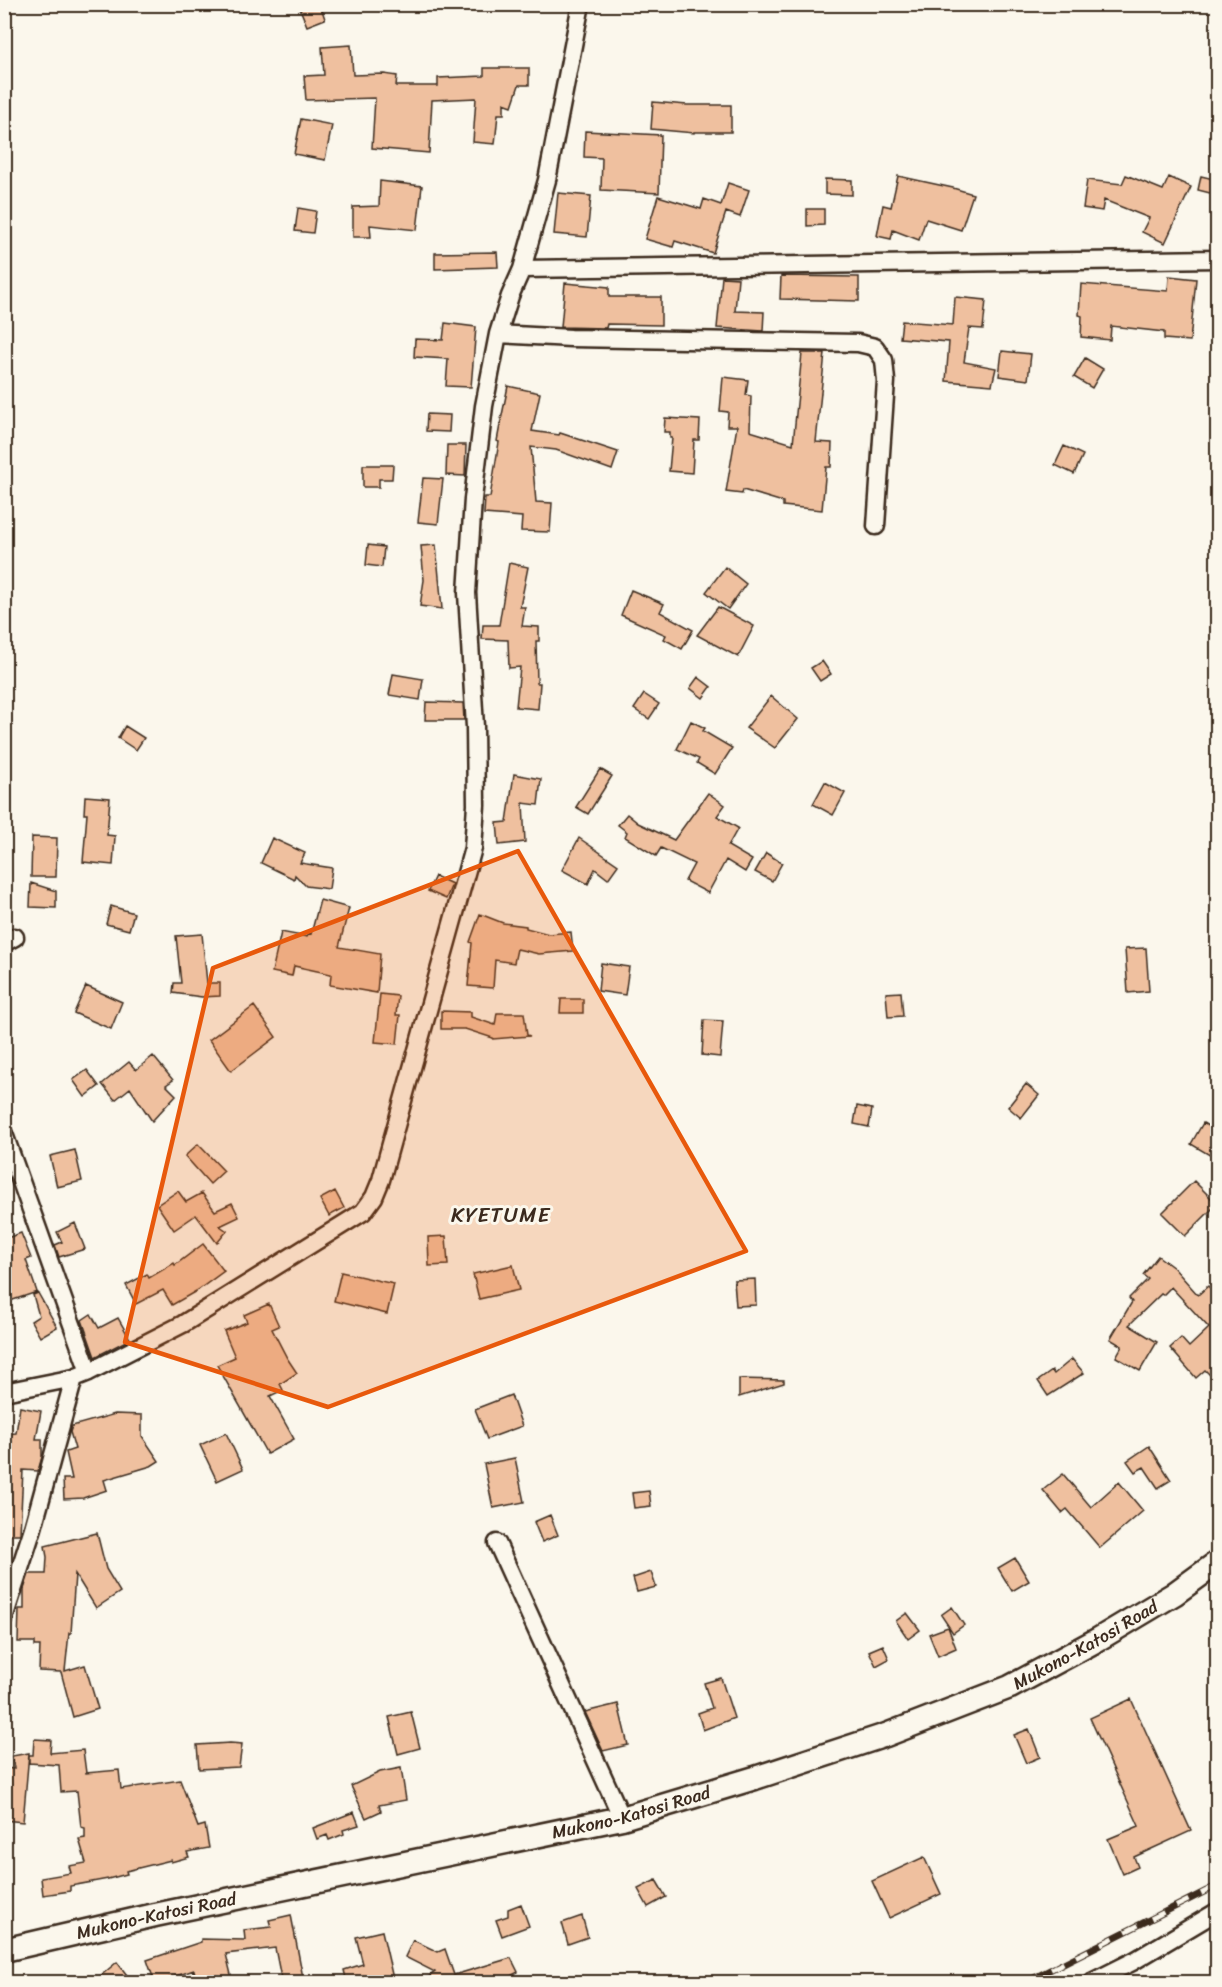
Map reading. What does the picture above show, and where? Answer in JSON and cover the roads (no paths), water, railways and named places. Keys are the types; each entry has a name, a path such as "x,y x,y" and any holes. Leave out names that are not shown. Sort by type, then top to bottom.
{"main road":[{"name":"Mukono-Katosi Road","path":"4,1950 155,1915 621,1818 886,1735 1010,1687 1097,1640 1174,1594 1218,1562"}],"street":[{"path":"4,1392 81,1375 183,1324 363,1212 374,1197 381,1180 473,849 476,805 475,728 467,593 472,499 484,406 498,334 510,296 522,269 547,180 580,4"},
{"path":"522,269 1218,259"},
{"path":"498,334 583,338 858,343 875,347 884,360 886,381 876,526"},
{"path":"4,1134 81,1375 4,1618"},
{"path":"497,1543 621,1818"},
{"path":"1092,1983 1218,1911"}],"railway":[{"path":"1026,1982 1218,1885"}],"district":[{"name":"KYETUME","path":"501,1215"}]}
